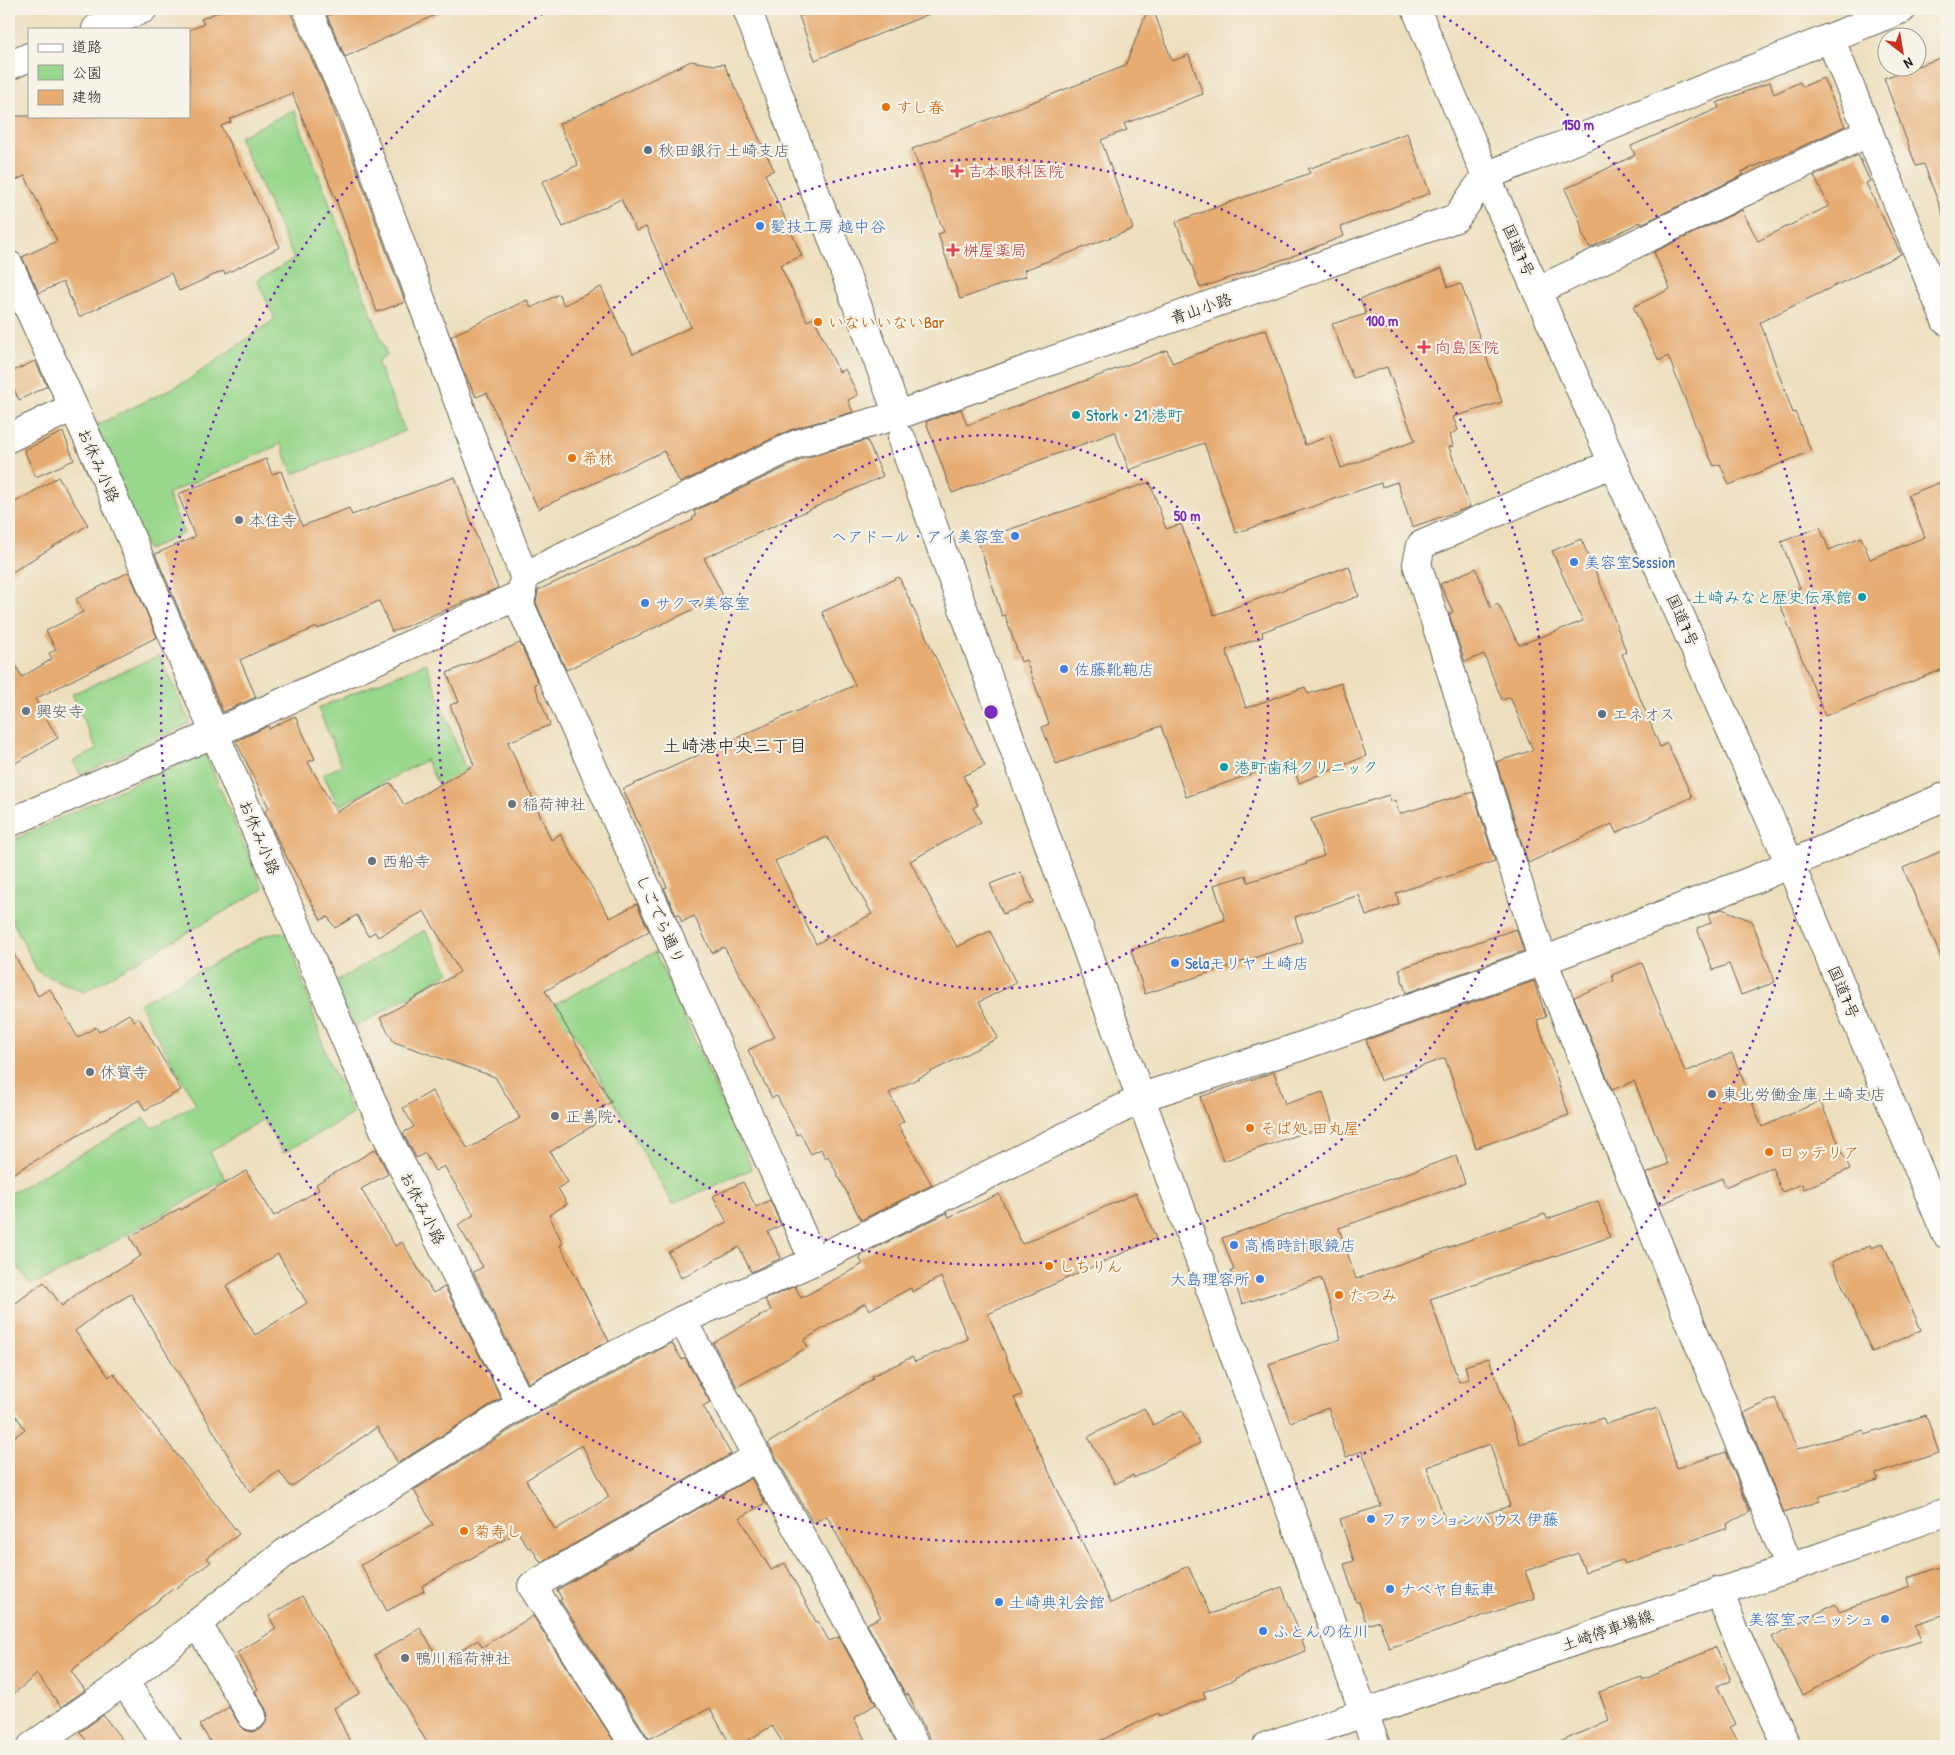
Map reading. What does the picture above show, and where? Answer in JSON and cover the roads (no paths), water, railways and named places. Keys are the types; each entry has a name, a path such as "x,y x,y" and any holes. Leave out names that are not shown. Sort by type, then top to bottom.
{"main road":[{"path":"98,28 143,9"},
{"name":"しごでら通り","path":"307,9 354,115 460,405 523,585 520,606 814,1261"},
{"path":"746,9 900,427 1376,1746"},
{"name":"国道7号","path":"1416,9 1486,176 1790,864 1946,1234"},
{"path":"1486,176 1902,9"},
{"path":"1830,38 1946,321"},
{"path":"9,66 28,57"},
{"path":"1537,291 1869,132"},
{"name":"青山小路","path":"9,823 215,733 523,585 797,444 900,427 1456,218 1486,176"},
{"name":"お休み小路","path":"9,265 215,733 385,1132 521,1404"},
{"path":"9,438 73,407"},
{"path":"1613,464 1420,545 1416,564 1543,961 1790,1568"},
{"path":"32,1746 124,1682 286,1552 521,1404 682,1320 814,1261 1141,1098 1296,1048 1543,961 1790,864 1946,796"},
{"path":"682,1320 915,1746"},
{"path":"635,1746 532,1586 757,1456"},
{"name":"土崎停車場線","path":"1267,1746 1790,1568 1946,1512"},
{"path":"1719,1592 1787,1746"},
{"path":"197,1622 252,1716"},
{"path":"124,1682 168,1746"}],"place":[{"name":"すし春","path":"886,107"},
{"name":"秋田銀行 土崎支店","path":"648,150"},
{"name":"吉本眼科医院","path":"957,171"},
{"name":"髪技工房 越中谷","path":"760,226"},
{"name":"桝屋薬局","path":"953,250"},
{"name":"いないいないBar","path":"818,322"},
{"name":"向島医院","path":"1424,347"},
{"name":"Stork・21 港町","path":"1076,415"},
{"name":"希林","path":"572,458"},
{"name":"本住寺","path":"239,520"},
{"name":"ヘアドール・アイ美容室","path":"1015,536"},
{"name":"美容室Session","path":"1574,562"},
{"name":"土崎みなと歴史伝承館","path":"1862,597"},
{"name":"サクマ美容室","path":"645,603"},
{"name":"佐藤靴鞄店","path":"1064,669"},
{"name":"興安寺","path":"26,711"},
{"name":"エネオス","path":"1602,714"},
{"name":"港町歯科クリニック","path":"1224,767"},
{"name":"稲荷神社","path":"512,804"},
{"name":"西船寺","path":"372,861"},
{"name":"Selaモリヤ 土崎店","path":"1175,963"},
{"name":"休寳寺","path":"90,1072"},
{"name":"東北労働金庫 土崎支店","path":"1712,1094"},
{"name":"正善院","path":"555,1116"},
{"name":"そば処 田丸屋","path":"1250,1128"},
{"name":"ロッテリア","path":"1769,1152"},
{"name":"高橋時計眼鏡店","path":"1234,1245"},
{"name":"しちりん","path":"1049,1266"},
{"name":"大島理容所","path":"1260,1279"},
{"name":"たつみ","path":"1339,1295"},
{"name":"ファッションハウス 伊藤","path":"1371,1519"},
{"name":"菊寿し","path":"464,1531"},
{"name":"ナベヤ自転車","path":"1390,1589"},
{"name":"土崎典礼会館","path":"999,1602"},
{"name":"美容室マニッシュ","path":"1885,1619"},
{"name":"ふとんの佐川","path":"1263,1631"},
{"name":"鴨川稲荷神社","path":"405,1658"}],"district":[{"name":"土崎港中央三丁目","path":"735,746"}]}
